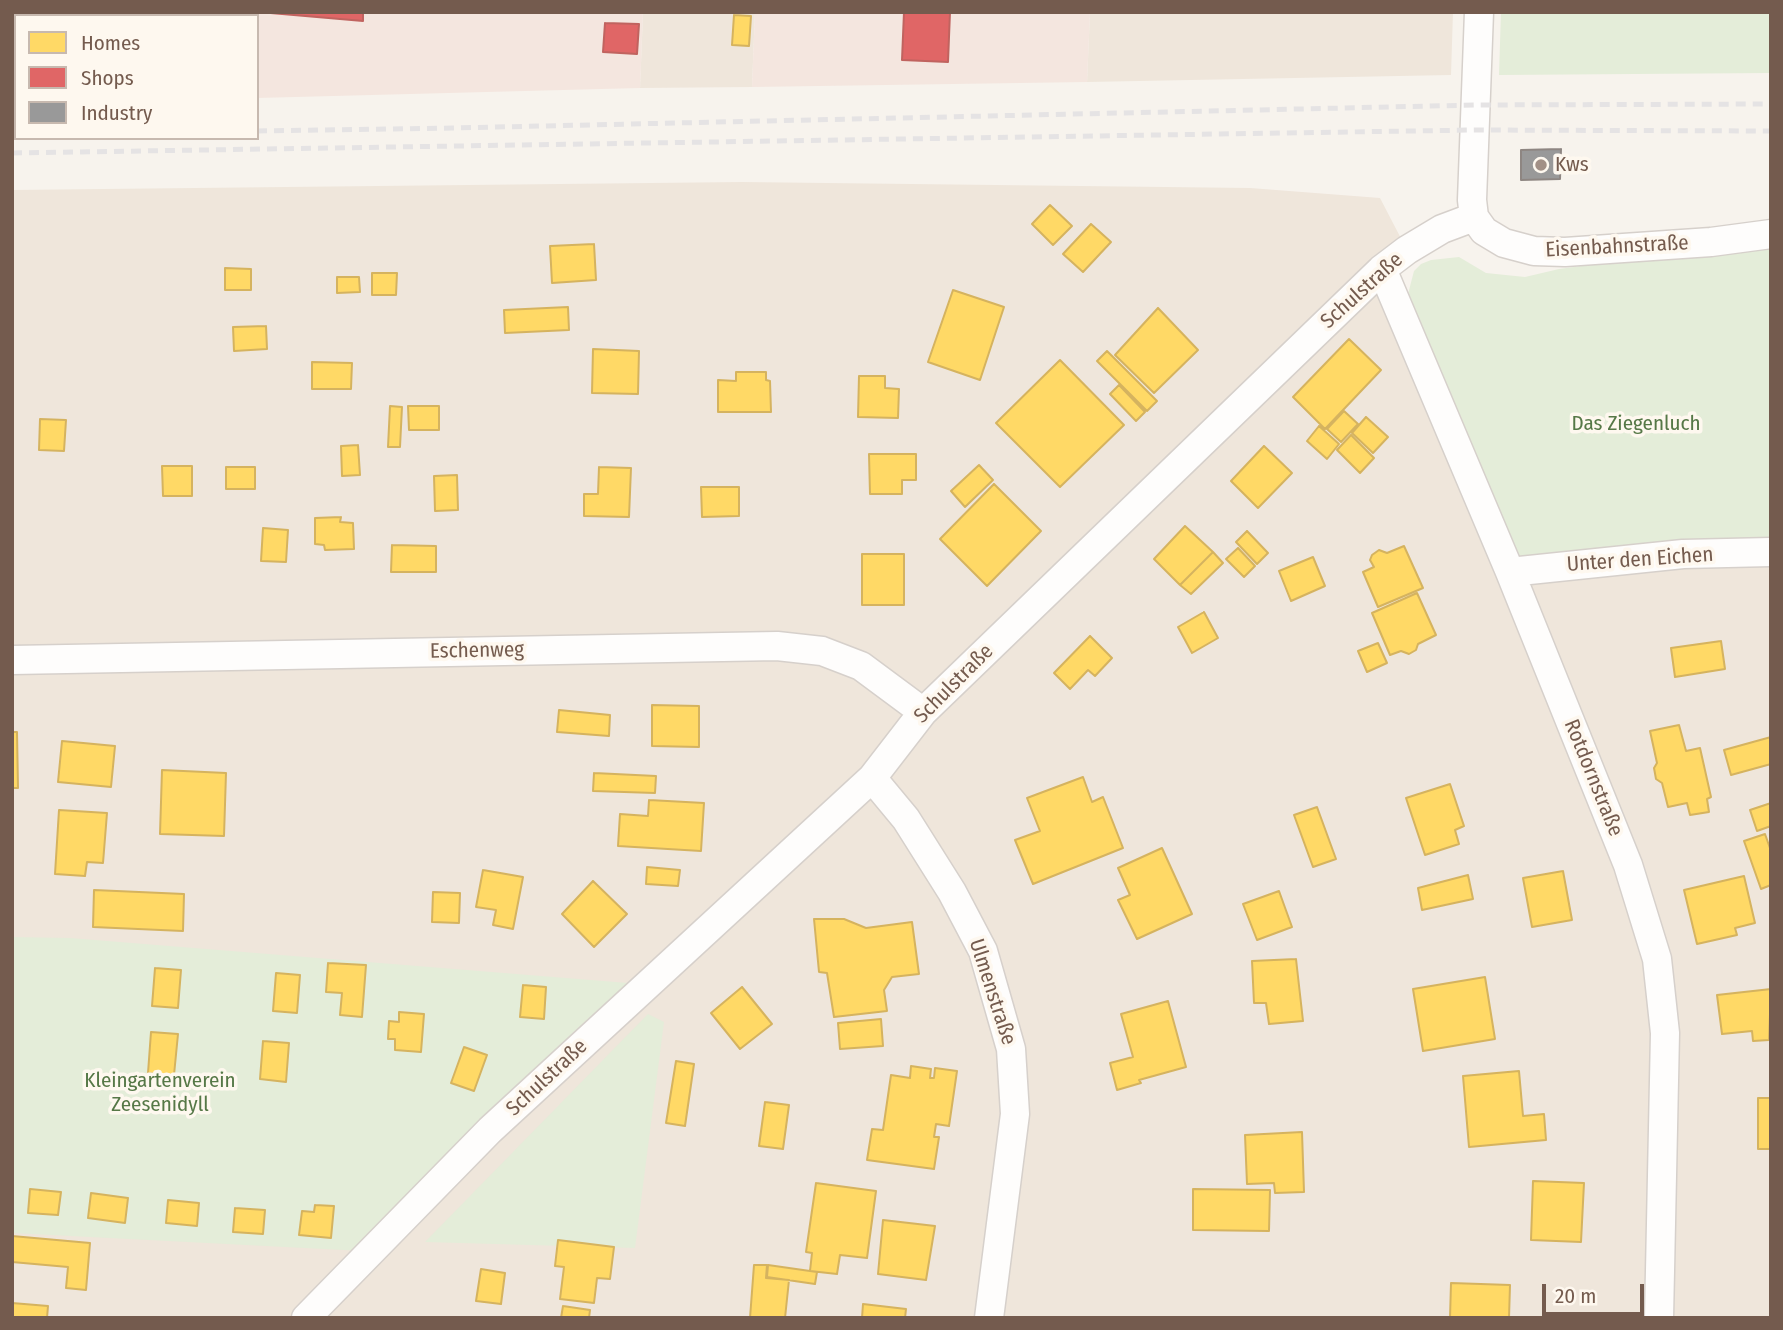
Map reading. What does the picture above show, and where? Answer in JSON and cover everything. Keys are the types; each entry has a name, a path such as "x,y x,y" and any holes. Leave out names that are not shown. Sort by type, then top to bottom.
{"street":[{"path":"1474,217 1472,200 1479,12"},
{"name":"Eisenbahnstraße","path":"1474,217 1484,231 1504,243 1534,251 1614,250 1771,234"},
{"name":"Schulstraße","path":"306,1318 490,1130 872,778 923,712 1382,269 1442,229 1474,217"},
{"name":"Rotdornstraße","path":"1382,269 1510,572 1628,865 1657,959 1665,1033 1659,1318"},
{"name":"Unter den Eichen","path":"1510,572 1683,555 1771,552"},
{"name":"Eschenweg","path":"12,660 777,646 822,651 861,666 923,712"},
{"name":"Ulmenstraße","path":"872,778 906,819 952,892 983,951 1011,1049 1015,1114 989,1318"}],"shaded area":[{"path":"12,12 643,12 640,88 259,98 259,14 14,14 12,100"},
{"path":"643,12 755,12 752,87 640,88"},
{"path":"755,12 1090,12 1087,82 752,87"},
{"path":"1090,12 1453,12 1451,75 1087,82"},
{"path":"742,182 1250,188 1380,198 1407,250 1382,269 1510,572 1771,552 1771,1318 12,1318 12,190"}],"green space":[{"path":"1501,12 1771,12 1771,73 1499,75"},
{"name":"Das Ziegenluch","path":"1771,245 1771,552 1510,572 1463,425 1408,294 1414,271 1431,260 1459,257 1486,273 1525,277 1559,269 1702,250"},
{"name":"Kleingartenverein Zeesenidyll","path":"12,937 70,938 628,983 363,1251 12,1233"},
{"path":"648,1014 664,1022 635,1248 425,1242"}],"building: Homes":[{"path":"734,15 751,16 749,46 732,45"},
{"path":"1050,205 1072,226 1053,245 1032,224"},
{"path":"1091,224 1111,242 1083,272 1063,254"},
{"path":"594,244 596,280 552,283 550,246"},
{"path":"225,268 251,269 251,290 225,290"},
{"path":"372,273 397,273 396,295 372,295"},
{"path":"337,277 359,277 360,292 337,293"},
{"path":"953,290 1004,307 980,380 928,362"},
{"path":"568,307 569,330 505,333 504,310"},
{"path":"1158,308 1198,350 1154,393 1115,355"},
{"path":"266,326 267,349 234,351 233,327"},
{"path":"1349,339 1381,370 1325,429 1293,397"},
{"path":"593,349 639,351 638,394 592,393"},
{"path":"1107,351 1157,401 1147,411 1097,361"},
{"path":"1060,360 1124,425 1060,487 996,423"},
{"path":"312,362 352,363 351,389 312,389"},
{"path":"736,372 766,372 766,380 770,381 771,412 718,412 718,380 736,381"},
{"path":"859,376 885,376 885,388 899,389 898,418 858,417"},
{"path":"1119,385 1145,412 1136,421 1110,394"},
{"path":"390,406 402,407 400,447 388,447"},
{"path":"408,406 439,406 439,430 409,430"},
{"path":"1344,411 1358,424 1341,442 1327,429"},
{"path":"1366,417 1388,437 1373,453 1352,433"},
{"path":"40,419 66,420 64,451 39,450"},
{"path":"1319,426 1339,444 1327,459 1307,441"},
{"path":"1351,435 1374,458 1360,473 1337,450"},
{"path":"358,445 360,475 342,476 341,446"},
{"path":"1264,446 1292,473 1258,508 1231,481"},
{"path":"869,454 916,454 916,480 902,480 902,494 870,494"},
{"path":"979,465 993,480 965,507 951,491"},
{"path":"162,466 192,466 192,496 163,496"},
{"path":"226,467 255,467 255,489 226,489"},
{"path":"599,467 631,468 629,517 584,516 584,494 598,494"},
{"path":"457,475 458,510 435,511 434,476"},
{"path":"994,484 1041,531 987,586 940,539"},
{"path":"701,487 739,487 739,516 702,517"},
{"path":"341,517 340,522 353,523 354,549 325,550 324,545 315,544 315,518"},
{"path":"1185,526 1213,552 1180,585 1154,559"},
{"path":"263,528 288,530 286,562 261,561"},
{"path":"1247,531 1268,553 1257,564 1236,542"},
{"path":"392,545 436,546 436,572 391,572"},
{"path":"1404,546 1423,588 1378,607 1363,572 1374,567 1370,560 1379,550 1387,553"},
{"path":"1238,548 1255,566 1244,577 1226,559"},
{"path":"1213,552 1223,563 1191,594 1180,585"},
{"path":"862,554 904,554 904,605 862,605"},
{"path":"1313,557 1325,586 1291,601 1279,571"},
{"path":"1417,593 1436,635 1418,644 1416,650 1409,654 1401,651 1390,655 1372,613"},
{"path":"1204,612 1218,638 1192,653 1178,627"},
{"path":"1090,636 1112,658 1095,676 1088,670 1070,689 1054,673"},
{"path":"1721,641 1725,669 1675,677 1671,648"},
{"path":"1378,643 1387,663 1367,672 1358,651"},
{"path":"652,705 699,706 699,747 652,746"},
{"path":"559,710 610,715 609,736 557,732"},
{"path":"1679,725 1686,751 1700,748 1711,797 1707,799 1709,812 1690,815 1687,803 1668,807 1662,783 1656,779 1654,768 1657,763 1650,731"},
{"path":"12,732 17,732 18,788 12,788"},
{"path":"1771,737 1771,764 1731,775 1724,750"},
{"path":"62,741 115,746 111,787 58,782"},
{"path":"162,770 226,773 224,836 160,834"},
{"path":"594,773 656,776 655,793 593,791"},
{"path":"1083,777 1092,802 1103,797 1123,848 1033,884 1015,840 1040,831 1027,798"},
{"path":"1450,784 1464,826 1455,830 1459,844 1425,855 1406,798"},
{"path":"649,800 704,803 701,851 618,846 620,814 648,816"},
{"path":"1771,803 1771,826 1757,831 1750,810"},
{"path":"1317,807 1336,859 1313,867 1294,815"},
{"path":"59,810 107,813 103,863 87,862 85,876 55,874"},
{"path":"1765,834 1771,851 1771,885 1761,889 1744,841"},
{"path":"1162,848 1192,914 1137,939 1118,900 1130,895 1118,868"},
{"path":"647,867 680,870 678,886 646,884"},
{"path":"483,870 523,877 513,929 493,925 496,910 476,907"},
{"path":"1563,871 1572,920 1532,927 1523,878"},
{"path":"1468,875 1473,899 1422,910 1418,888"},
{"path":"1744,876 1755,923 1735,928 1737,935 1697,944 1684,890"},
{"path":"593,881 627,914 594,947 562,914"},
{"path":"94,890 184,894 183,931 93,927"},
{"path":"1279,891 1292,927 1257,940 1243,904"},
{"path":"433,892 460,893 459,923 432,922"},
{"path":"814,919 844,919 866,928 912,922 919,974 892,977 884,990 887,1011 834,1017 827,973 819,972"},
{"path":"1296,959 1303,1021 1269,1024 1266,1003 1254,1003 1252,961"},
{"path":"328,963 366,965 362,1017 340,1015 342,993 326,992"},
{"path":"155,968 181,970 178,1008 152,1006"},
{"path":"276,973 300,975 297,1013 273,1011"},
{"path":"1485,977 1495,1039 1423,1051 1413,989"},
{"path":"523,985 546,987 544,1019 520,1017"},
{"path":"742,987 772,1024 740,1049 711,1013"},
{"path":"1771,989 1769,1040 1753,1041 1752,1031 1722,1034 1717,995"},
{"path":"1168,1001 1186,1067 1139,1080 1141,1083 1117,1090 1110,1063 1133,1057 1121,1014"},
{"path":"399,1012 424,1014 421,1052 395,1050 395,1039 388,1039 389,1021 399,1022"},
{"path":"881,1019 883,1046 840,1049 838,1023"},
{"path":"151,1032 178,1034 174,1075 148,1073"},
{"path":"263,1041 289,1043 286,1082 260,1079"},
{"path":"464,1047 487,1055 474,1091 451,1083"},
{"path":"676,1061 694,1064 685,1126 666,1123"},
{"path":"911,1066 931,1069 930,1078 934,1078 935,1068 957,1071 949,1126 936,1124 934,1137 939,1137 934,1169 867,1160 872,1129 883,1130 891,1075 910,1078"},
{"path":"1519,1071 1523,1116 1544,1114 1546,1140 1469,1147 1463,1076"},
{"path":"1758,1098 1771,1098 1771,1149 1758,1149"},
{"path":"765,1102 789,1105 783,1149 759,1146"},
{"path":"1302,1132 1304,1192 1275,1193 1274,1183 1247,1184 1245,1135"},
{"path":"1533,1181 1584,1183 1581,1242 1531,1240"},
{"path":"816,1183 876,1191 867,1258 840,1255 837,1274 810,1271 812,1253 806,1252"},
{"path":"30,1189 61,1192 58,1215 28,1213"},
{"path":"1193,1189 1270,1190 1269,1231 1193,1230"},
{"path":"91,1193 128,1198 125,1223 88,1218"},
{"path":"168,1200 199,1203 197,1226 166,1223"},
{"path":"315,1205 334,1206 331,1238 299,1235 302,1211 314,1212"},
{"path":"235,1208 265,1210 263,1234 233,1232"},
{"path":"883,1220 935,1226 926,1280 878,1274"},
{"path":"12,1236 90,1243 86,1290 66,1288 68,1267 12,1262"},
{"path":"558,1240 614,1247 610,1279 597,1278 594,1303 560,1299 564,1267 555,1266"},
{"path":"754,1265 767,1265 766,1278 789,1280 785,1318 750,1318"},
{"path":"768,1265 817,1272 815,1284 767,1277"},
{"path":"481,1269 505,1273 501,1304 476,1301"},
{"path":"1451,1283 1510,1285 1509,1318 1450,1318"},
{"path":"12,1303 48,1306 47,1318 12,1318"},
{"path":"863,1304 906,1309 905,1318 862,1318"},
{"path":"563,1306 590,1310 589,1318 561,1318"}],"building: Shops":[{"path":"259,12 363,12 363,21"},
{"path":"904,12 950,12 948,62 902,60"},
{"path":"605,23 639,24 637,54 603,52"}],"building: Industry":[{"name":"Kws","path":"1561,149 1560,179 1521,180 1521,150"}],"railway":[{"path":"259,131 1477,105 1771,104"},
{"path":"12,153 1474,130 1771,131"}],"place":[{"name":"Kws","path":"1541,165"}]}
